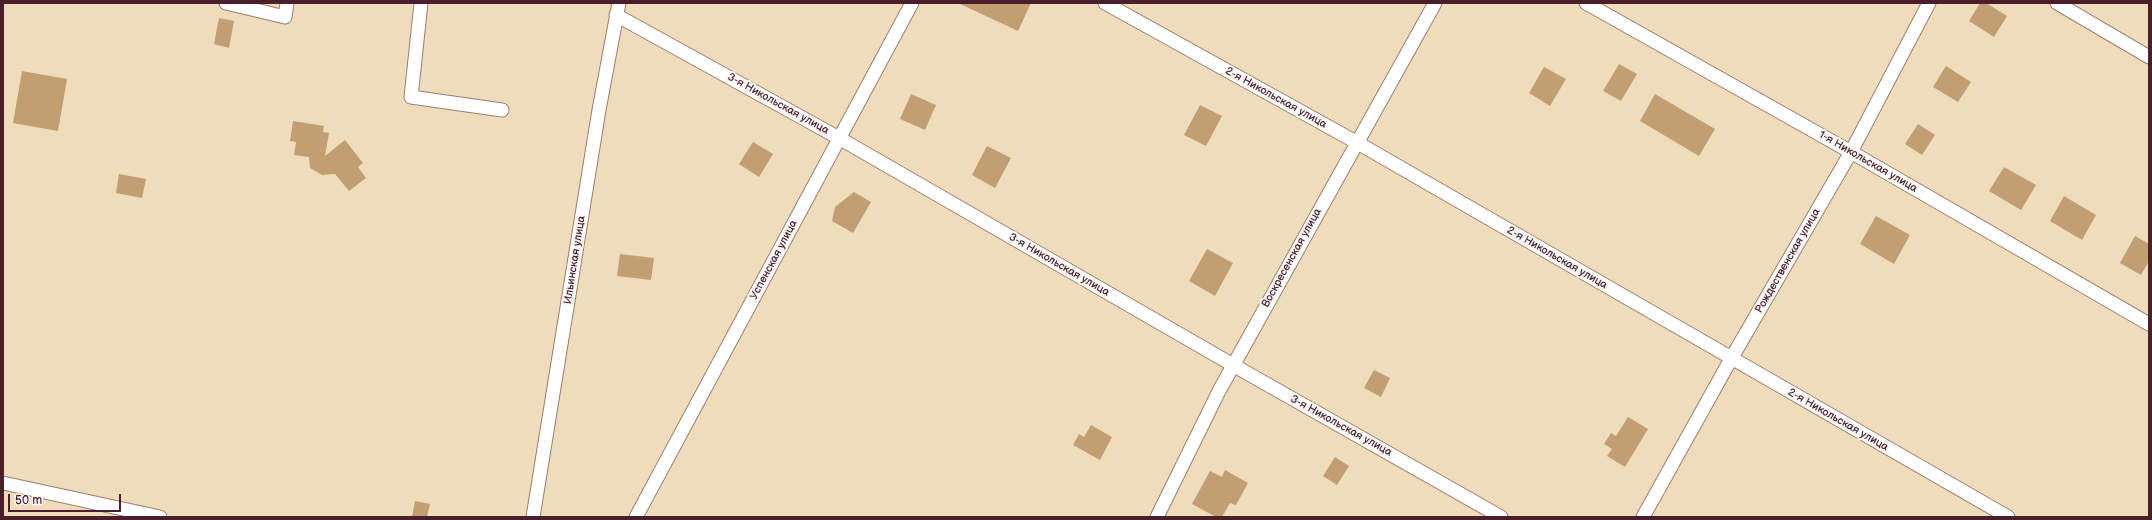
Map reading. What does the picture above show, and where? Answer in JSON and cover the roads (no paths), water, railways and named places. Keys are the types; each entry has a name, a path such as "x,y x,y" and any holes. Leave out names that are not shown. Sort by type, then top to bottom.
{"street":[{"path":"226,3 285,17 288,3"},
{"path":"421,3 411,97 502,110"},
{"name":"Успенская улица","path":"636,517 912,3"},
{"name":"2-я Никольская улица","path":"1105,3 1356,142 2008,517"},
{"name":"Воскресенская улица","path":"1157,517 1233,365 1356,142 1435,3"},
{"name":"1-я Никольская улица","path":"1586,3 1851,152 2149,324"},
{"name":"Рождественская улица","path":"1643,517 1731,359 1851,152 1929,3"},
{"path":"2057,3 2149,57"},
{"name":"3-я Никольская улица","path":"617,9 1233,365 1502,517"},
{"name":"Ильинская улица","path":"533,517 599,110 617,9"},
{"path":"3,482 160,517"}]}
